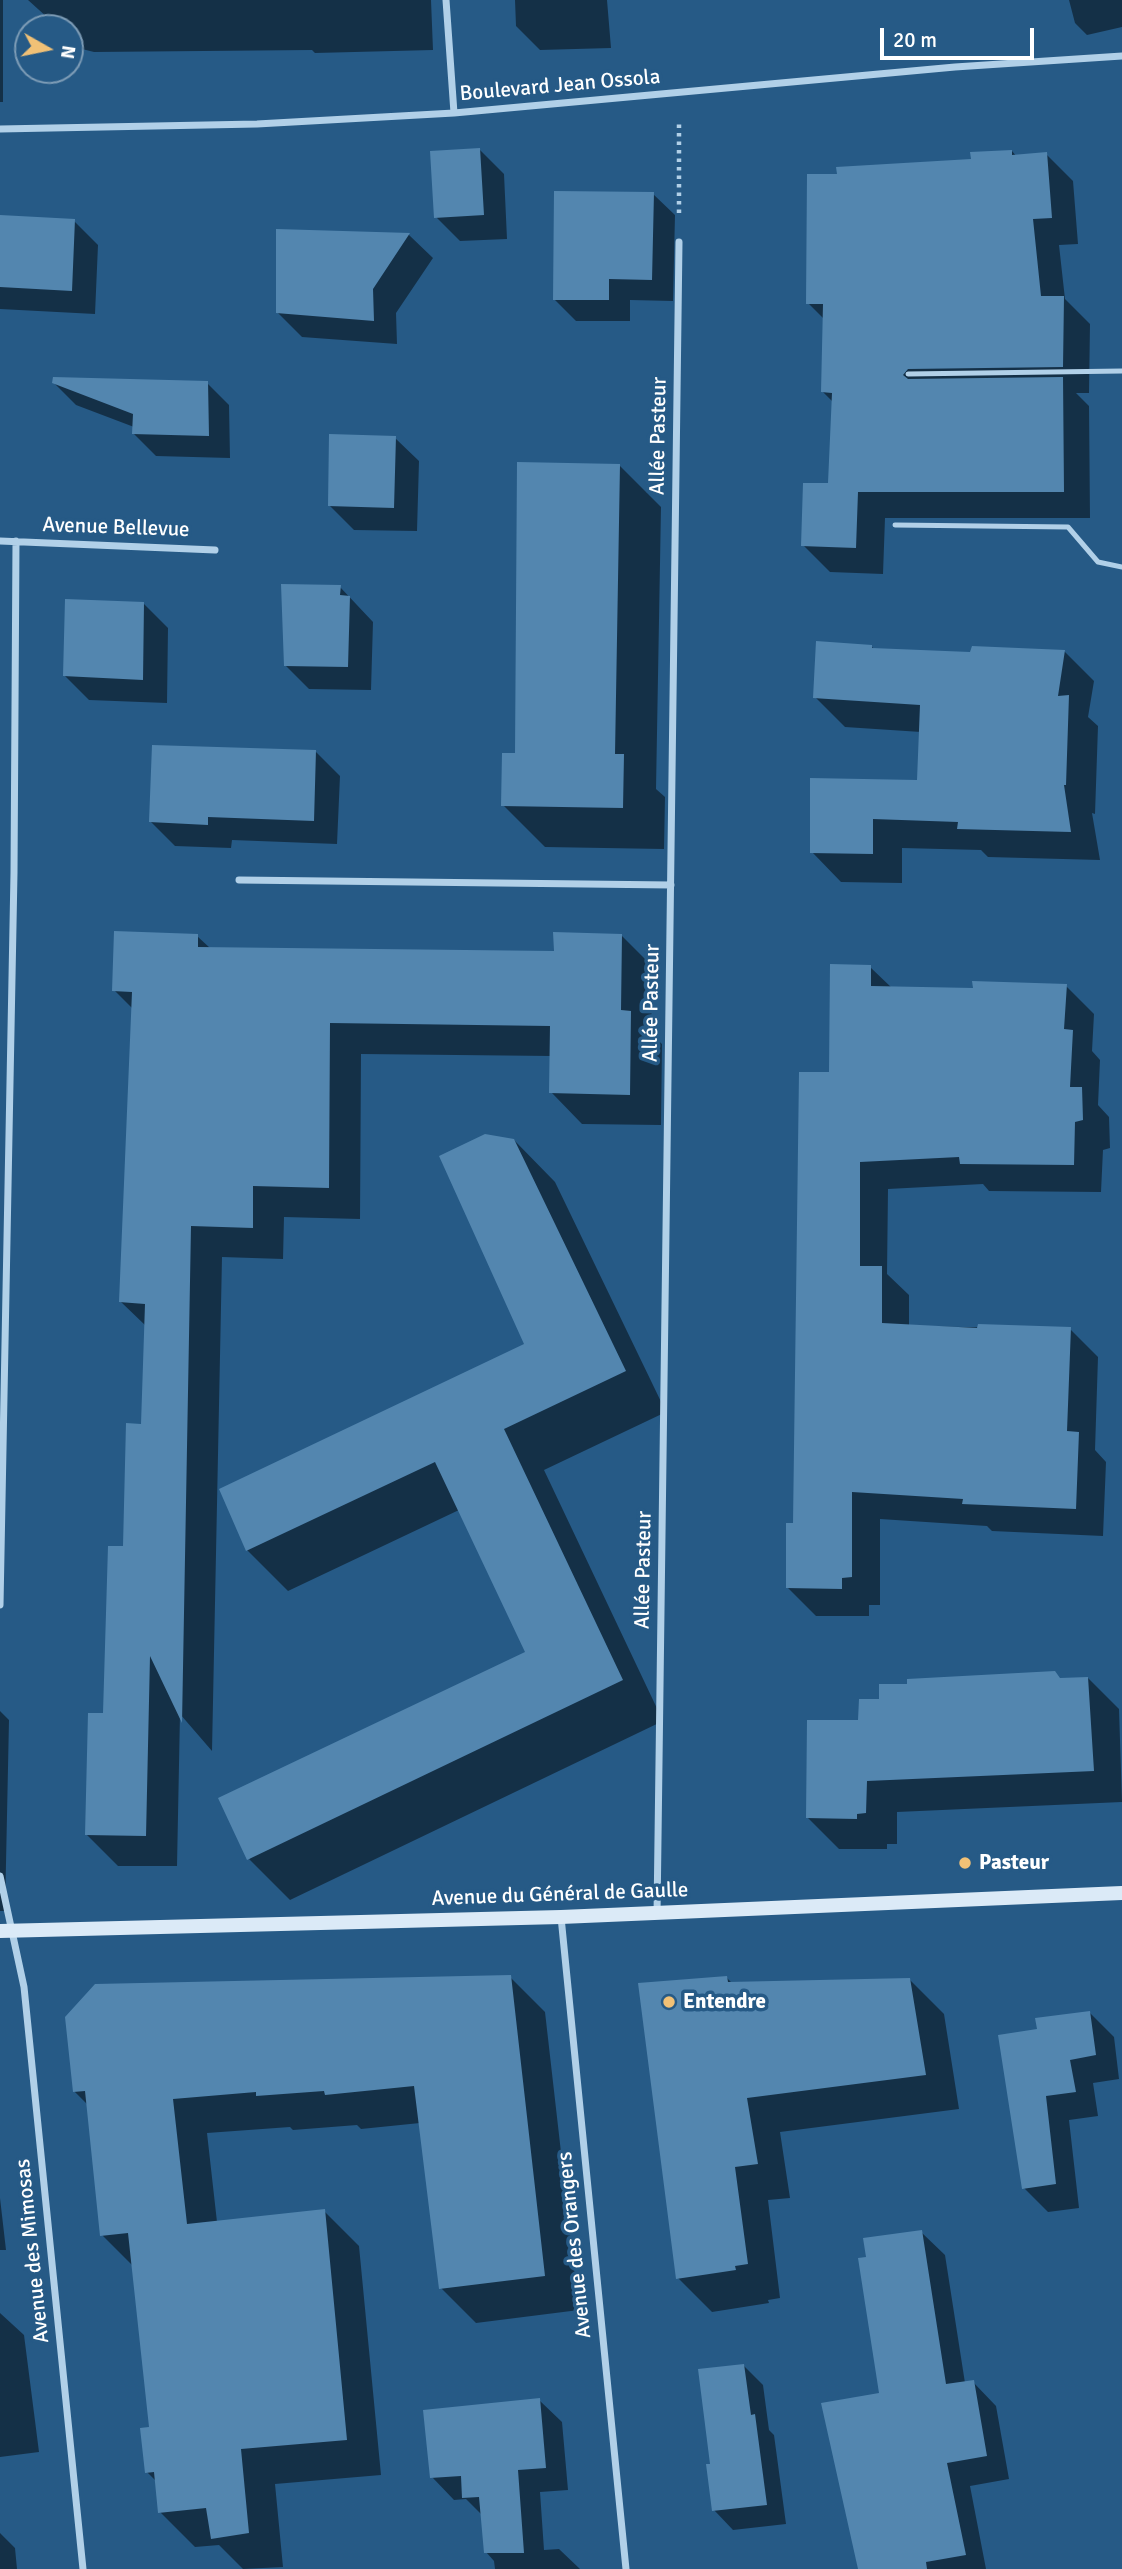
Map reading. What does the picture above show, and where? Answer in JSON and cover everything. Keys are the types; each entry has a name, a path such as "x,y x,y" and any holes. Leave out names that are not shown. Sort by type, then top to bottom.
{"main road":[{"name":"Avenue du Général de Gaulle","path":"5,1931 561,1917 1122,1893"}],"street":[{"path":"446,0 454,113"},
{"name":"Boulevard Jean Ossola","path":"0,129 257,124 454,113 955,67 1122,56"},
{"name":"Allée Pasteur","path":"657,1913 679,242"},
{"name":"Avenue Bellevue","path":"0,541 215,550"},
{"name":"Avenue Bellevue","path":"0,1605 14,887 16,541"},
{"path":"239,880 671,886"},
{"path":"0,1876 5,1931"},
{"name":"Avenue des Orangers","path":"561,1917 626,2569"},
{"name":"Avenue des Mimosas","path":"5,1931 24,1987 83,2569"}],"lane":[{"path":"908,374 1122,371"},
{"path":"895,525 1068,527 1098,562 1122,567"}],"path":[{"path":"679,93 679,242"}],"building":[{"path":"480,148 484,215 434,218 430,151"},
{"path":"1012,150 1012,155 1047,152 1052,218 1033,219 1041,296 1064,296 1063,367 908,369 903,375 908,379 1063,377 1064,492 858,492 856,548 801,546 803,483 828,483 832,393 821,392 823,304 806,304 807,174 837,174 836,167 971,159 970,152"},
{"path":"554,191 654,192 652,280 609,279 609,300 553,300"},
{"path":"0,215 75,219 72,291 0,287"},
{"path":"276,229 410,233 373,289 374,321 276,313"},
{"path":"53,377 208,381 209,436 132,434 133,414 52,383"},
{"path":"329,434 396,436 394,508 328,506"},
{"path":"517,462 620,464 615,754 624,754 623,808 501,806 502,753 515,753"},
{"path":"281,584 341,585 340,595 350,596 348,667 284,666"},
{"path":"65,599 144,602 143,680 63,676"},
{"path":"816,641 872,645 872,648 970,652 972,646 1065,650 1058,696 1069,695 1064,785 1071,832 957,829 958,822 873,819 873,854 810,853 810,778 917,780 920,705 813,698"},
{"path":"152,745 316,750 314,821 208,817 208,825 149,822"},
{"path":"114,931 198,934 198,947 554,951 553,932 622,934 621,1010 631,1011 630,1095 549,1093 550,1026 330,1023 329,1188 253,1186 253,1228 191,1226 182,1723 150,1656 146,1836 85,1835 88,1713 103,1713 108,1546 123,1546 126,1423 141,1424 145,1304 119,1302 132,992 112,991"},
{"path":"830,964 871,965 871,986 973,988 972,981 1067,984 1064,1029 1073,1030 1070,1087 1082,1087 1083,1120 1075,1122 1074,1165 960,1164 959,1157 860,1162 860,1266 882,1266 882,1323 977,1328 978,1324 1071,1327 1067,1431 1079,1432 1076,1509 962,1504 963,1499 852,1492 852,1577 842,1578 842,1589 786,1588 786,1523 793,1523 799,1072 829,1072"},
{"path":"485,1134 514,1139 626,1371 504,1429 623,1680 247,1860 218,1798 525,1652 435,1462 246,1551 219,1489 524,1344 439,1156"},
{"path":"1055,1671 1060,1678 1088,1677 1094,1771 867,1781 866,1813 857,1814 857,1819 806,1818 807,1720 858,1720 859,1699 879,1699 879,1684 907,1684 907,1679"},
{"path":"511,1975 545,2276 439,2289 414,2086 325,2095 324,2091 256,2096 256,2092 173,2099 187,2224 325,2209 347,2440 241,2449 249,2533 211,2539 206,2508 158,2513 154,2472 145,2473 140,2428 149,2427 128,2233 100,2236 85,2091 73,2092 65,2017 95,1984"},
{"path":"727,1976 728,1982 910,1978 926,2075 747,2098 758,2164 735,2167 748,2264 735,2266 736,2270 676,2279 638,1983"},
{"path":"1090,2011 1096,2055 1070,2060 1076,2092 1046,2096 1056,2184 1022,2189 998,2035 1037,2029 1035,2018"},
{"path":"922,2230 946,2384 974,2380 987,2456 947,2463 966,2555 926,2562 927,2569 858,2569 821,2403 879,2393 858,2258 866,2257 863,2238"},
{"path":"744,2364 751,2415 755,2414 767,2505 712,2511 706,2464 710,2464 698,2369"},
{"path":"540,2398 546,2468 518,2470 524,2553 484,2553 479,2497 462,2498 461,2476 430,2478 423,2410"}],"place":[{"name":"Pasteur","path":"965,1863"},
{"name":"Entendre","path":"669,2002"}]}
